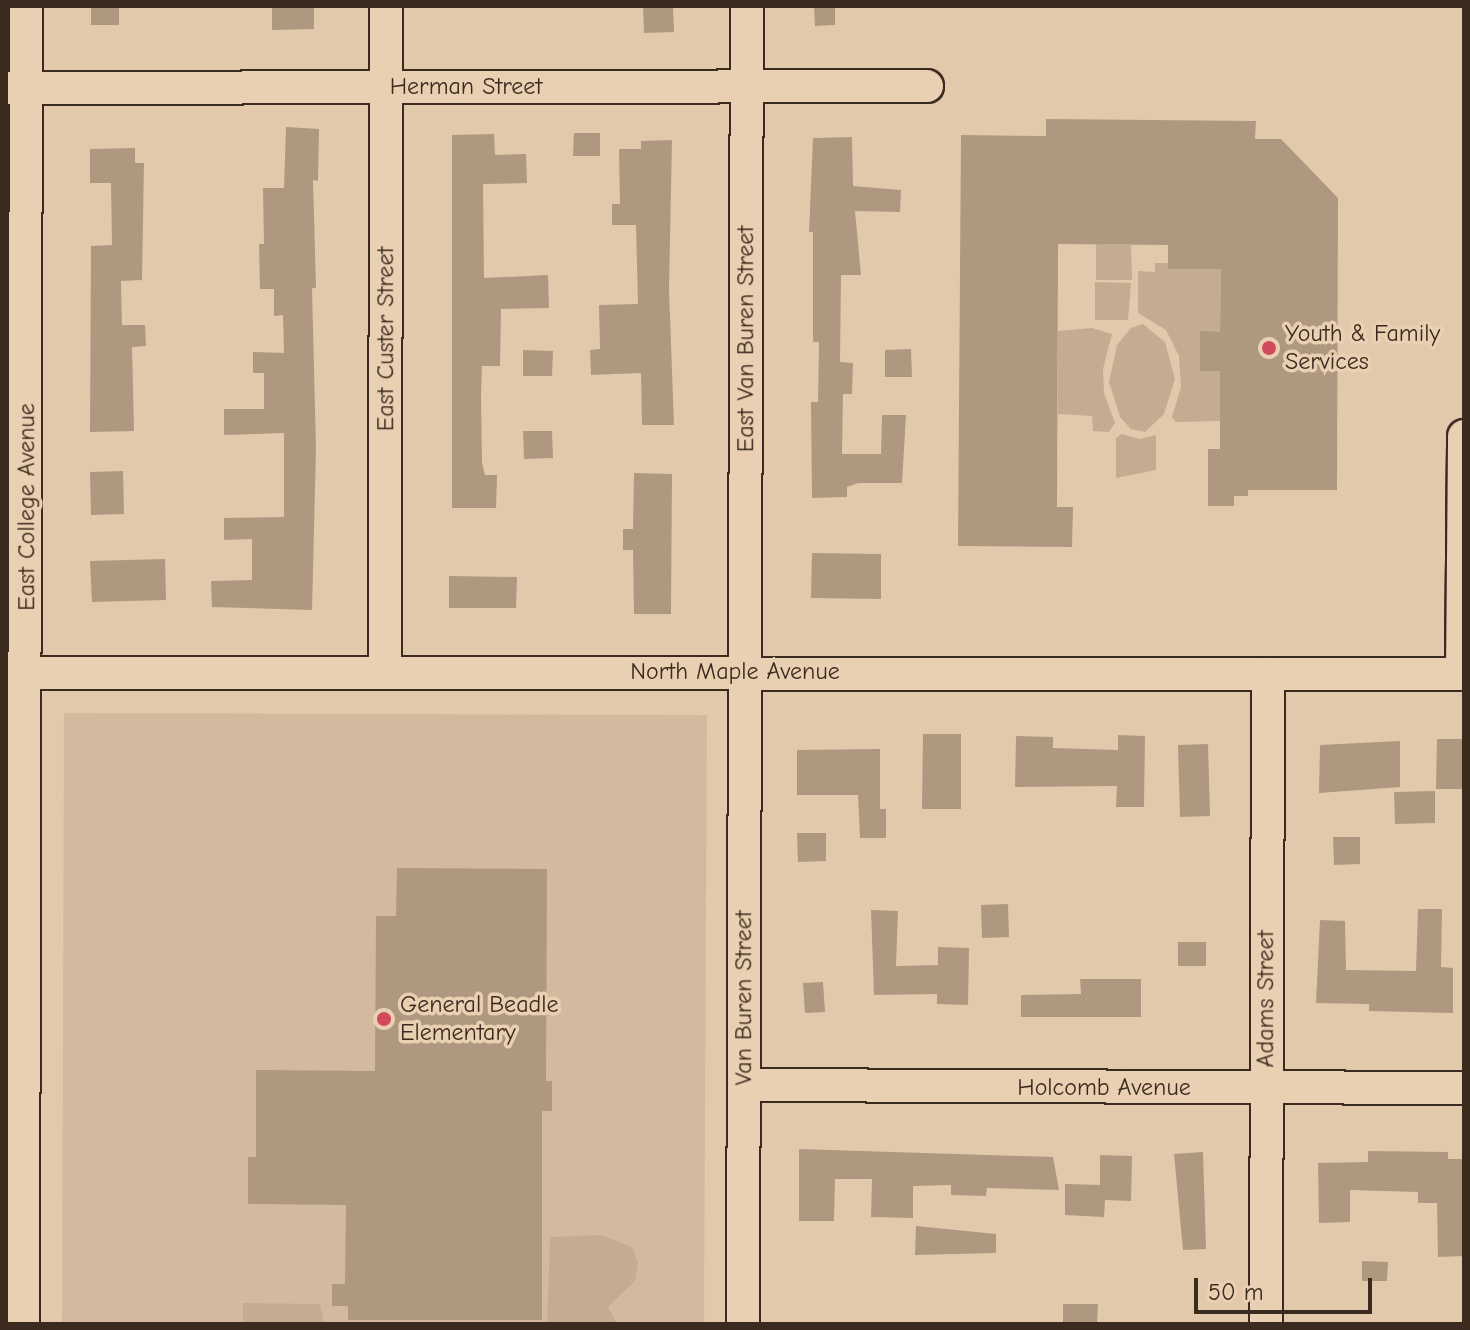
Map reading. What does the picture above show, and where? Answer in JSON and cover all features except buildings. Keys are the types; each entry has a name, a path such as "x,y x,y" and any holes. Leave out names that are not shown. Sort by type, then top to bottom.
{"street":[{"name":"East College Avenue","path":"23,1324 15,1089 16,88 26,6"},
{"name":"East Custer Street","path":"385,671 386,6"},
{"name":"East Van Buren Street","path":"745,672 747,6"},
{"name":"Herman Street","path":"16,88 927,86"},
{"path":"1463,674 1464,436"},
{"name":"Van Buren Street","path":"743,1324 745,672"},
{"name":"North Maple Avenue","path":"17,673 1463,674"},
{"name":"Adams Street","path":"1266,1324 1268,675"},
{"name":"Holcomb Avenue","path":"745,1085 1464,1088"}],"shaded area":[{"path":"1096,244 1131,245 1132,280 1096,280"},
{"path":"1155,263 1221,263 1220,332 1200,332 1200,370 1220,371 1220,421 1176,422 1172,417 1181,387 1179,356 1166,330 1138,313 1138,271 1155,272"},
{"path":"1095,282 1131,283 1128,320 1095,320"},
{"path":"1143,324 1165,342 1175,379 1164,414 1145,432 1131,429 1120,417 1109,382 1117,345 1131,328"},
{"path":"1092,328 1112,334 1103,369 1104,393 1115,423 1109,432 1093,431 1092,416 1058,414 1058,331"},
{"path":"1122,434 1140,439 1156,435 1156,470 1116,478 1116,438"},
{"name":"General Beadle Elementary","path":"64,713 707,715 704,1324 62,1324"},
{"path":"601,1235 632,1247 638,1262 635,1281 608,1307 617,1324 547,1324 550,1237"},
{"path":"243,1303 320,1304 324,1324 243,1324"}],"place":[{"name":"Youth & Family Services","path":"1269,348"},
{"name":"General Beadle Elementary","path":"384,1019"}]}
